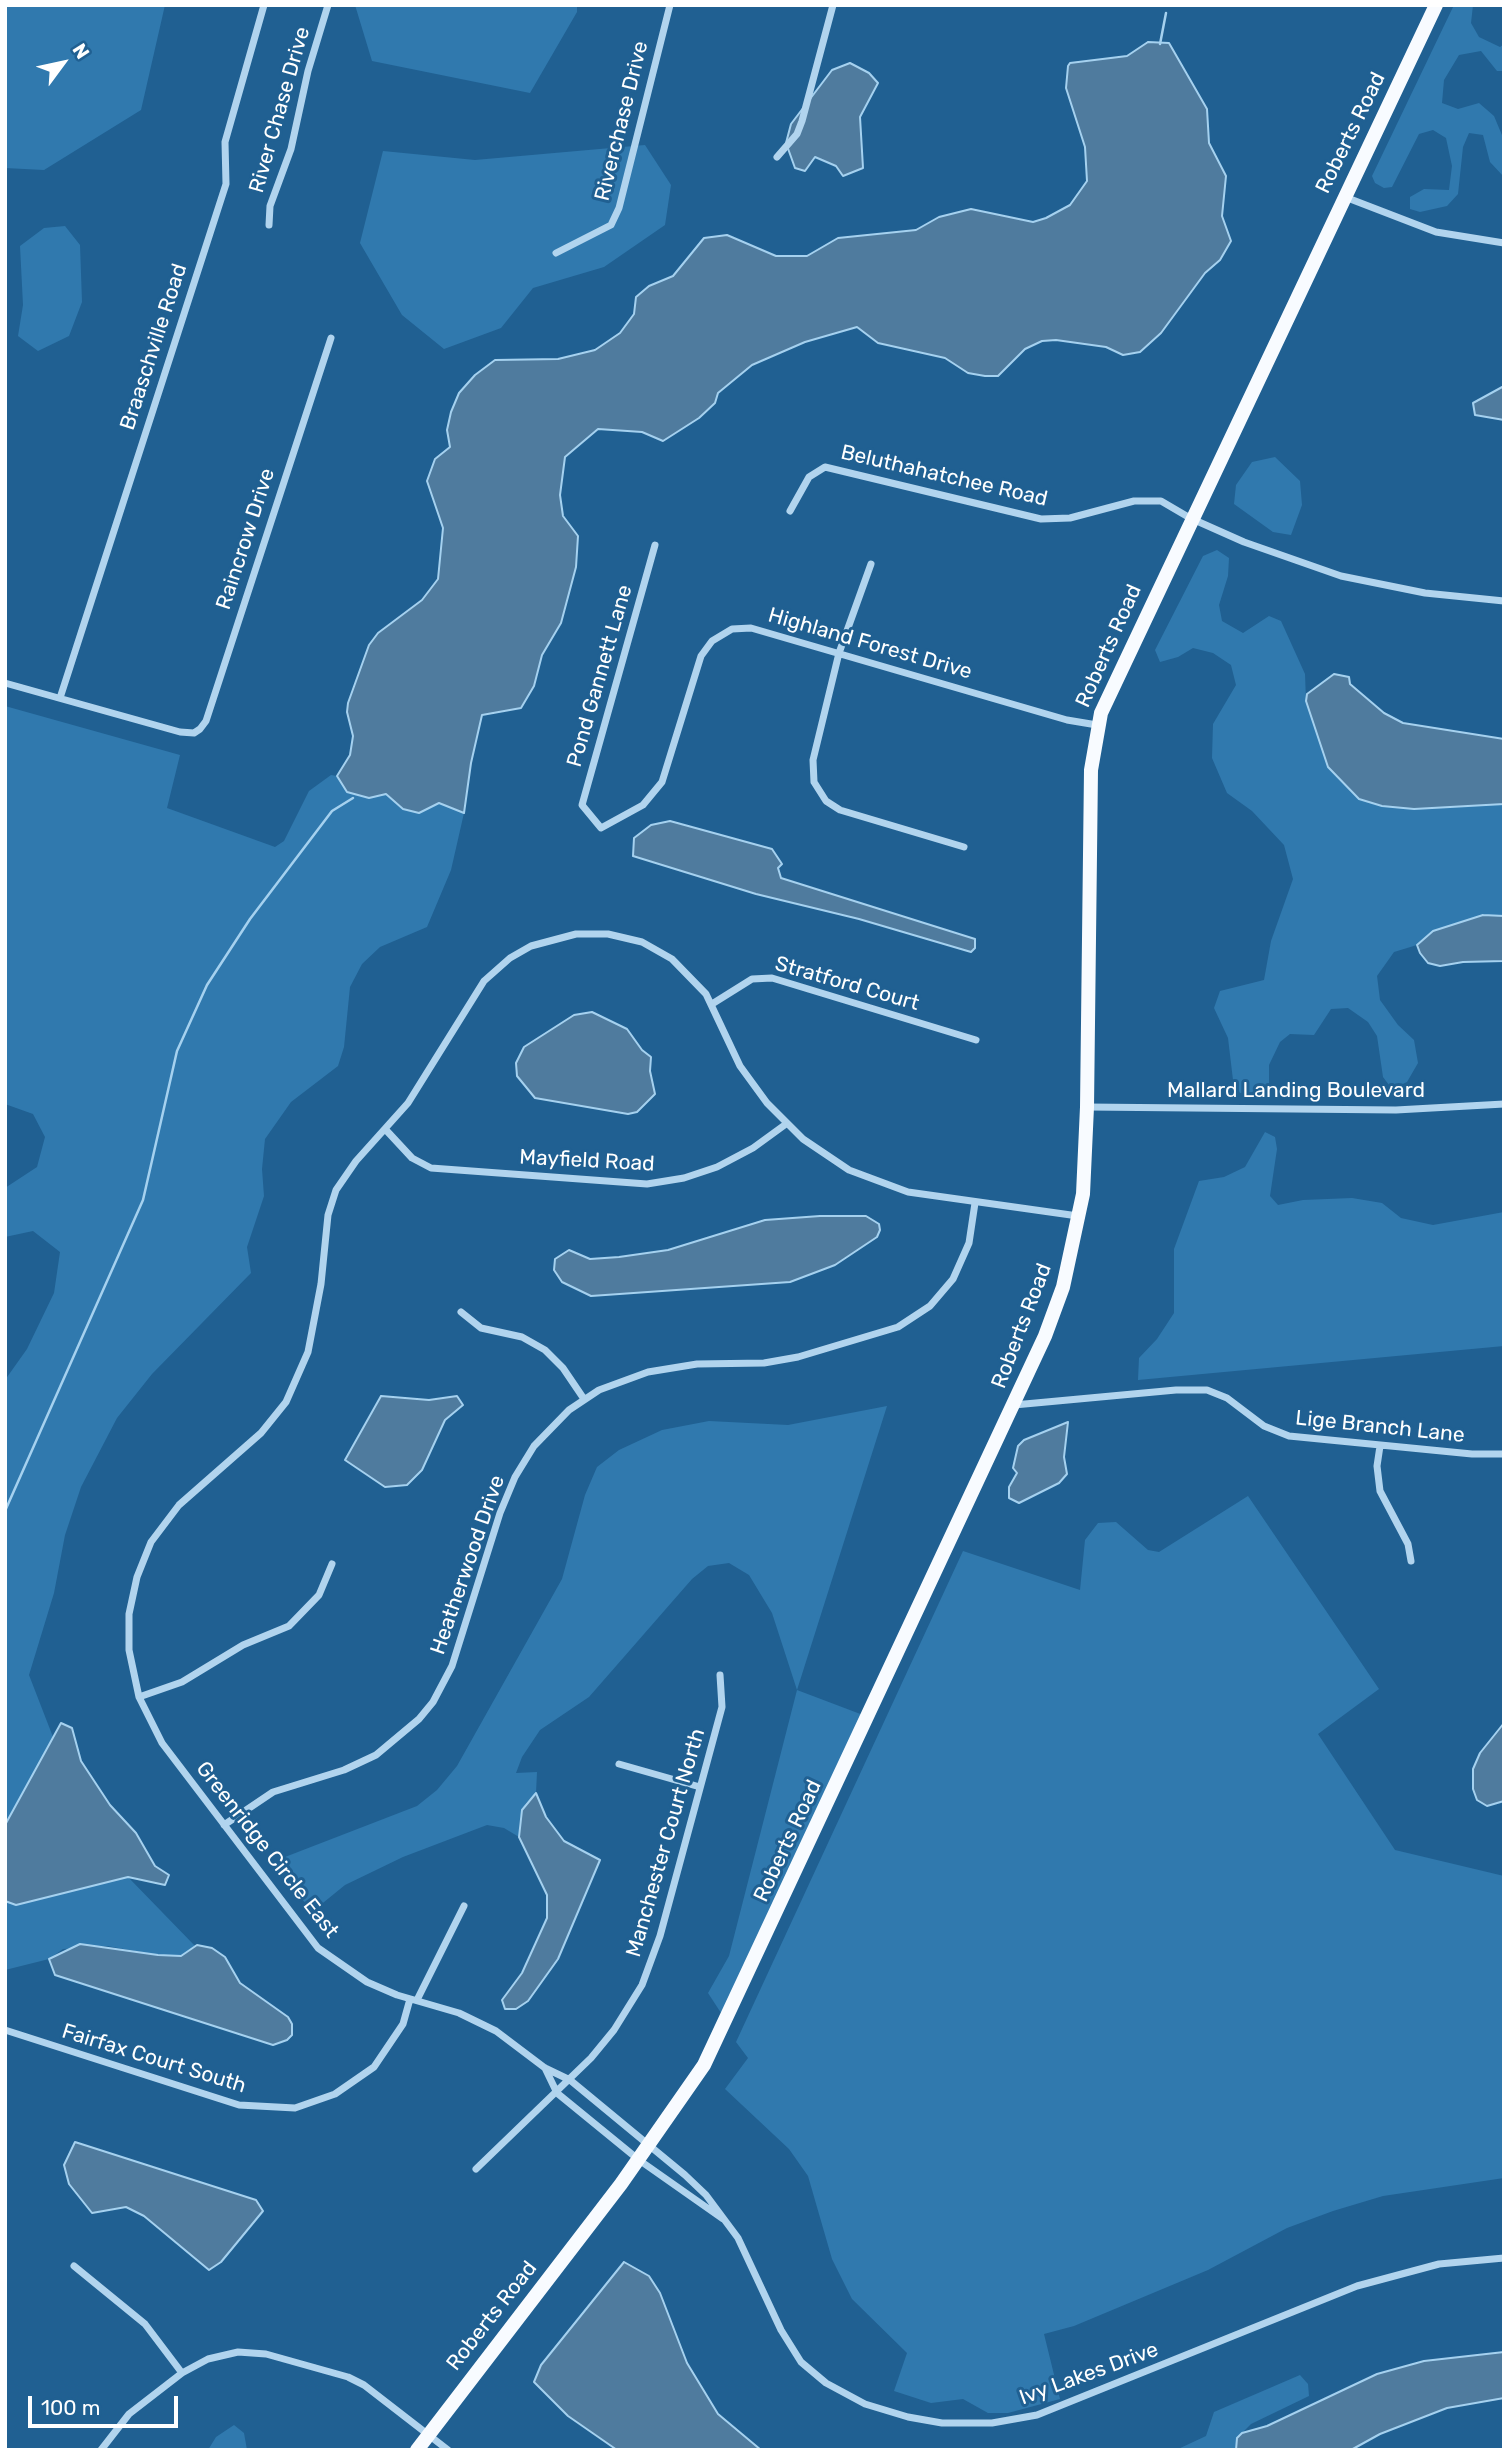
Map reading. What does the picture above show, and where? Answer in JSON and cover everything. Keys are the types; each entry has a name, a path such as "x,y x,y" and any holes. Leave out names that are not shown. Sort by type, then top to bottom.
{"main road":[{"name":"Roberts Road","path":"417,2450 639,2160 704,2065 740,1994 1051,1322 1063,1287 1079,1216 1087,1107 1091,770 1097,725 1109,689 1436,5"}],"street":[{"name":"Braaschville Road","path":"60,698 226,184 225,142 264,5"},
{"name":"River Chase Drive","path":"269,225 270,206 291,149 328,5"},
{"name":"Riverchase Drive","path":"556,253 611,225 620,208 670,5"},
{"path":"777,157 797,134 802,121 833,5"},
{"path":"1345,196 1436,232 1504,243"},
{"name":"Raincrow Drive","path":"60,698 180,732 194,733 206,721 331,338"},
{"name":"Beluthahatchee Road","path":"790,511 814,472 832,467 1041,519 1070,518 1146,499 1161,501 1190,518 1285,558 1341,576 1425,593 1504,601"},
{"name":"Pond Gannett Lane","path":"587,815 582,806 655,545"},
{"path":"871,564 839,653 812,771 819,792 840,810 964,847"},
{"name":"Highland Forest Drive","path":"587,815 601,828 629,814 655,793 668,770 701,656 721,634 732,629 751,628 1067,720 1097,725"},
{"path":"5,683 60,698"},
{"name":"Greenridge Circle East","path":"648,2147 570,2080 545,2068 496,2031 459,2013 367,1982 318,1948 162,1743 139,1697 129,1650 128,1627 131,1602 141,1565 158,1531 179,1505 261,1433 286,1402 301,1371 317,1311 328,1215 345,1175 386,1130 426,1075 484,981 510,958 540,943 561,936 592,933 642,942 685,969 712,1004 740,1066 786,1124 827,1157 860,1175 908,1192 1079,1216"},
{"name":"Stratford Court","path":"712,1004 752,979 772,978 976,1040"},
{"name":"Mallard Landing Boulevard","path":"1087,1107 1396,1110 1504,1104"},
{"name":"Mayfield Road","path":"386,1130 412,1158 431,1168 647,1184 684,1178 717,1167 753,1148 786,1124"},
{"name":"Heatherwood Drive","path":"224,1825 272,1792 344,1770 368,1759 393,1743 419,1719 452,1666 500,1513 515,1477 549,1429 584,1399 648,1372 677,1366 764,1363 810,1354 898,1327 930,1306 953,1279 970,1243 975,1203"},
{"path":"461,1312 481,1328 522,1337 545,1350 563,1368 584,1399"},
{"name":"Lige Branch Lane","path":"1014,1405 1208,1390 1227,1398 1252,1418 1277,1432 1303,1438 1472,1454 1504,1454"},
{"path":"1380,1446 1377,1466 1380,1491 1408,1544 1411,1562"},
{"path":"139,1697 182,1682 233,1651 289,1626 319,1595 332,1564"},
{"name":"Manchester Court North","path":"476,2169 570,2080 614,2030 642,1985 660,1936 722,1707 720,1675"},
{"path":"619,1764 700,1787"},
{"name":"Fairfax Court South","path":"5,2030 239,2105 295,2108 335,2094 374,2067 397,2036 464,1906"},
{"name":"Greenridge Circle East","path":"545,2068 557,2093 639,2160"},
{"name":"Ivy Lakes Drive","path":"648,2147 706,2194 727,2221 749,2258 781,2330 796,2355 813,2374 840,2392 886,2411 926,2421 968,2424 1020,2419 1058,2408 1371,2282 1439,2264 1504,2258"},
{"name":"Ivy Lakes Drive","path":"639,2160 727,2221"},
{"path":"74,2266 145,2324 182,2373"},
{"path":"101,2450 130,2414 182,2373 223,2354 266,2354 348,2377 373,2392 448,2450"}],"shaded area":[{"path":"5,5 165,5 141,110 44,170 5,168"},
{"path":"355,5 577,5 577,12 530,93 372,61"},
{"path":"1454,5 1473,5 1471,23 1479,37 1500,47 1504,44 1504,71 1497,71 1481,51 1459,55 1444,80 1442,103 1458,109 1479,103 1494,116 1504,140 1504,177 1490,162 1483,135 1469,133 1463,147 1458,194 1447,206 1420,212 1410,209 1410,197 1424,189 1449,190 1452,166 1446,138 1433,130 1419,134 1392,187 1384,188 1375,183 1372,176"},
{"path":"1148,42 1169,43 1207,109 1209,143 1226,176 1222,216 1231,241 1220,260 1205,273 1161,333 1140,352 1123,355 1106,347 1056,340 1042,341 1025,349 998,376 985,376 968,373 945,358 878,343 857,327 805,342 752,365 718,393 715,403 699,418 663,441 642,432 598,429 565,457 560,495 563,516 578,536 576,567 561,623 542,655 534,686 521,708 482,715 471,763 464,813 439,803 419,813 403,809 386,794 369,798 347,792 337,776 350,755 353,736 347,712 348,703 369,645 378,633 422,600 438,579 443,528 427,481 435,459 450,447 447,430 459,393 475,375 495,360 558,359 595,350 620,333 634,314 636,297 649,286 673,276 704,238 727,235 776,256 807,256 838,238 916,230 939,217 971,209 1033,222 1046,218 1070,205 1087,181 1085,147 1066,88 1068,66 1070,63 1127,56"},
{"path":"850,63 869,73 878,83 860,117 863,168 843,176 836,166 815,157 805,171 795,168 786,143 791,124 832,70"},
{"path":"645,145 671,185 665,225 604,267 533,288 501,328 444,349 402,315 360,243 383,151 475,160"},
{"path":"65,226 80,245 82,302 69,336 38,351 18,336 23,305 20,246 44,228"},
{"path":"1504,386 1504,420 1475,415 1473,403"},
{"path":"1275,457 1300,481 1302,505 1291,535 1273,532 1234,504 1236,485 1252,462"},
{"path":"1217,550 1229,558 1228,576 1219,605 1222,621 1243,633 1269,616 1281,621 1305,674 1306,701 1315,725 1414,809 1504,804 1504,916 1483,915 1422,940 1417,945 1394,952 1377,976 1380,1000 1398,1025 1414,1040 1418,1063 1407,1082 1392,1089 1383,1077 1377,1036 1368,1022 1348,1008 1331,1009 1314,1035 1290,1034 1280,1042 1269,1065 1269,1085 1262,1092 1240,1093 1233,1080 1228,1038 1214,1008 1220,991 1264,980 1271,941 1293,879 1284,845 1252,811 1227,793 1212,758 1213,724 1236,685 1231,665 1213,653 1193,648 1178,657 1160,662 1155,650 1203,556"},
{"path":"1334,674 1349,677 1350,684 1384,713 1403,723 1504,739 1504,804 1414,809 1382,806 1359,799 1328,767 1306,701 1307,694"},
{"path":"5,706 180,755 167,808 275,847 284,841 309,791 331,775 337,776 347,792 370,798 387,794 403,809 419,813 439,803 464,813 451,870 427,927 380,947 362,964 350,987 344,1047 338,1066 291,1102 265,1139 262,1169 264,1196 247,1247 251,1273 152,1374 117,1418 81,1487 65,1535 54,1593 29,1675 53,1737 5,1825 5,1380 27,1349 54,1293 60,1252 33,1231 5,1237 5,1188 37,1167 45,1137 33,1114 5,1104"},
{"path":"670,821 772,849 782,864 778,868 781,878 975,939 975,948 971,952 859,919 756,894 633,856 634,838 651,825"},
{"path":"1483,915 1504,916 1504,961 1463,962 1440,966 1428,963 1420,953 1417,945 1433,931"},
{"path":"592,1012 627,1029 642,1050 651,1057 650,1071 655,1094 637,1112 628,1114 535,1098 517,1076 516,1063 524,1047 574,1015"},
{"path":"1265,1132 1275,1137 1277,1149 1270,1196 1278,1205 1303,1200 1352,1198 1382,1203 1401,1218 1433,1225 1504,1212 1504,1346 1138,1380 1139,1358 1157,1339 1174,1313 1174,1249 1199,1181 1224,1177 1245,1167"},
{"path":"866,1216 879,1224 880,1230 877,1237 835,1265 790,1282 591,1296 562,1282 554,1270 555,1259 569,1250 590,1259 619,1257 668,1250 765,1220"},
{"path":"381,1396 429,1400 457,1396 463,1405 445,1420 422,1470 407,1485 385,1487 345,1460"},
{"path":"887,1406 797,1690 772,1613 749,1575 729,1563 708,1566 692,1579 589,1697 540,1730 522,1757 516,1773 537,1772 536,1793 526,1803 520,1818 519,1837 504,1828 487,1825 403,1857 345,1885 313,1911 283,1879 274,1865 285,1857 417,1806 437,1790 457,1766 562,1579 585,1495 597,1467 619,1450 662,1430 709,1421 788,1425"},
{"path":"1068,1422 1064,1457 1067,1474 1059,1483 1019,1503 1009,1498 1009,1487 1017,1473 1013,1468 1018,1446 1024,1440"},
{"path":"1248,1496 1379,1689 1318,1734 1395,1850 1504,1876 1504,2178 1383,2196 1333,2211 1287,2228 1208,2270 1074,2326 1044,2334 1060,2399 1008,2413 988,2413 963,2399 931,2403 894,2391 907,2353 852,2299 832,2259 808,2176 789,2149 725,2089 748,2058 736,2042 963,1551 1080,1590 1085,1540 1098,1523 1116,1522 1148,1550 1159,1552"},
{"path":"797,1690 863,1715 723,2016 708,1993 729,1956"},
{"path":"61,1723 72,1728 81,1761 110,1805 136,1833 155,1866 169,1875 165,1885 128,1877 16,1905 5,1901 5,1825"},
{"path":"1504,1723 1504,1801 1487,1806 1477,1800 1473,1789 1473,1769 1480,1753"},
{"path":"536,1793 546,1817 564,1841 600,1860 558,1959 528,2001 516,2009 505,2009 502,2000 522,1973 547,1918 547,1895 519,1837 522,1810"},
{"path":"128,1877 195,1946 181,1956 107,1946 63,1949 49,1959 5,1970 5,1901 16,1905"},
{"path":"80,1944 181,1956 197,1945 212,1948 225,1957 240,1983 288,2017 292,2024 292,2035 273,2045 55,1975 49,1959"},
{"path":"75,2142 256,2200 263,2211 221,2262 209,2270 144,2216 126,2207 92,2213 69,2184 64,2165"},
{"path":"624,2262 649,2276 660,2293 687,2363 718,2414 761,2450 617,2450 568,2416 534,2382 541,2365"},
{"path":"1504,2352 1504,2398 1447,2408 1380,2434 1351,2450 1236,2450 1237,2438 1242,2433 1267,2426 1377,2374 1424,2361"},
{"path":"1300,2375 1308,2384 1309,2396 1251,2424 1237,2438 1236,2450 1176,2450 1206,2436 1214,2412"},
{"path":"234,2425 244,2433 247,2450 208,2450 216,2437"}],"waterway":[{"path":"1160,44 1166,13"},
{"path":"5,1511 143,1200 177,1051 207,985 250,919 332,811 353,798"}]}
